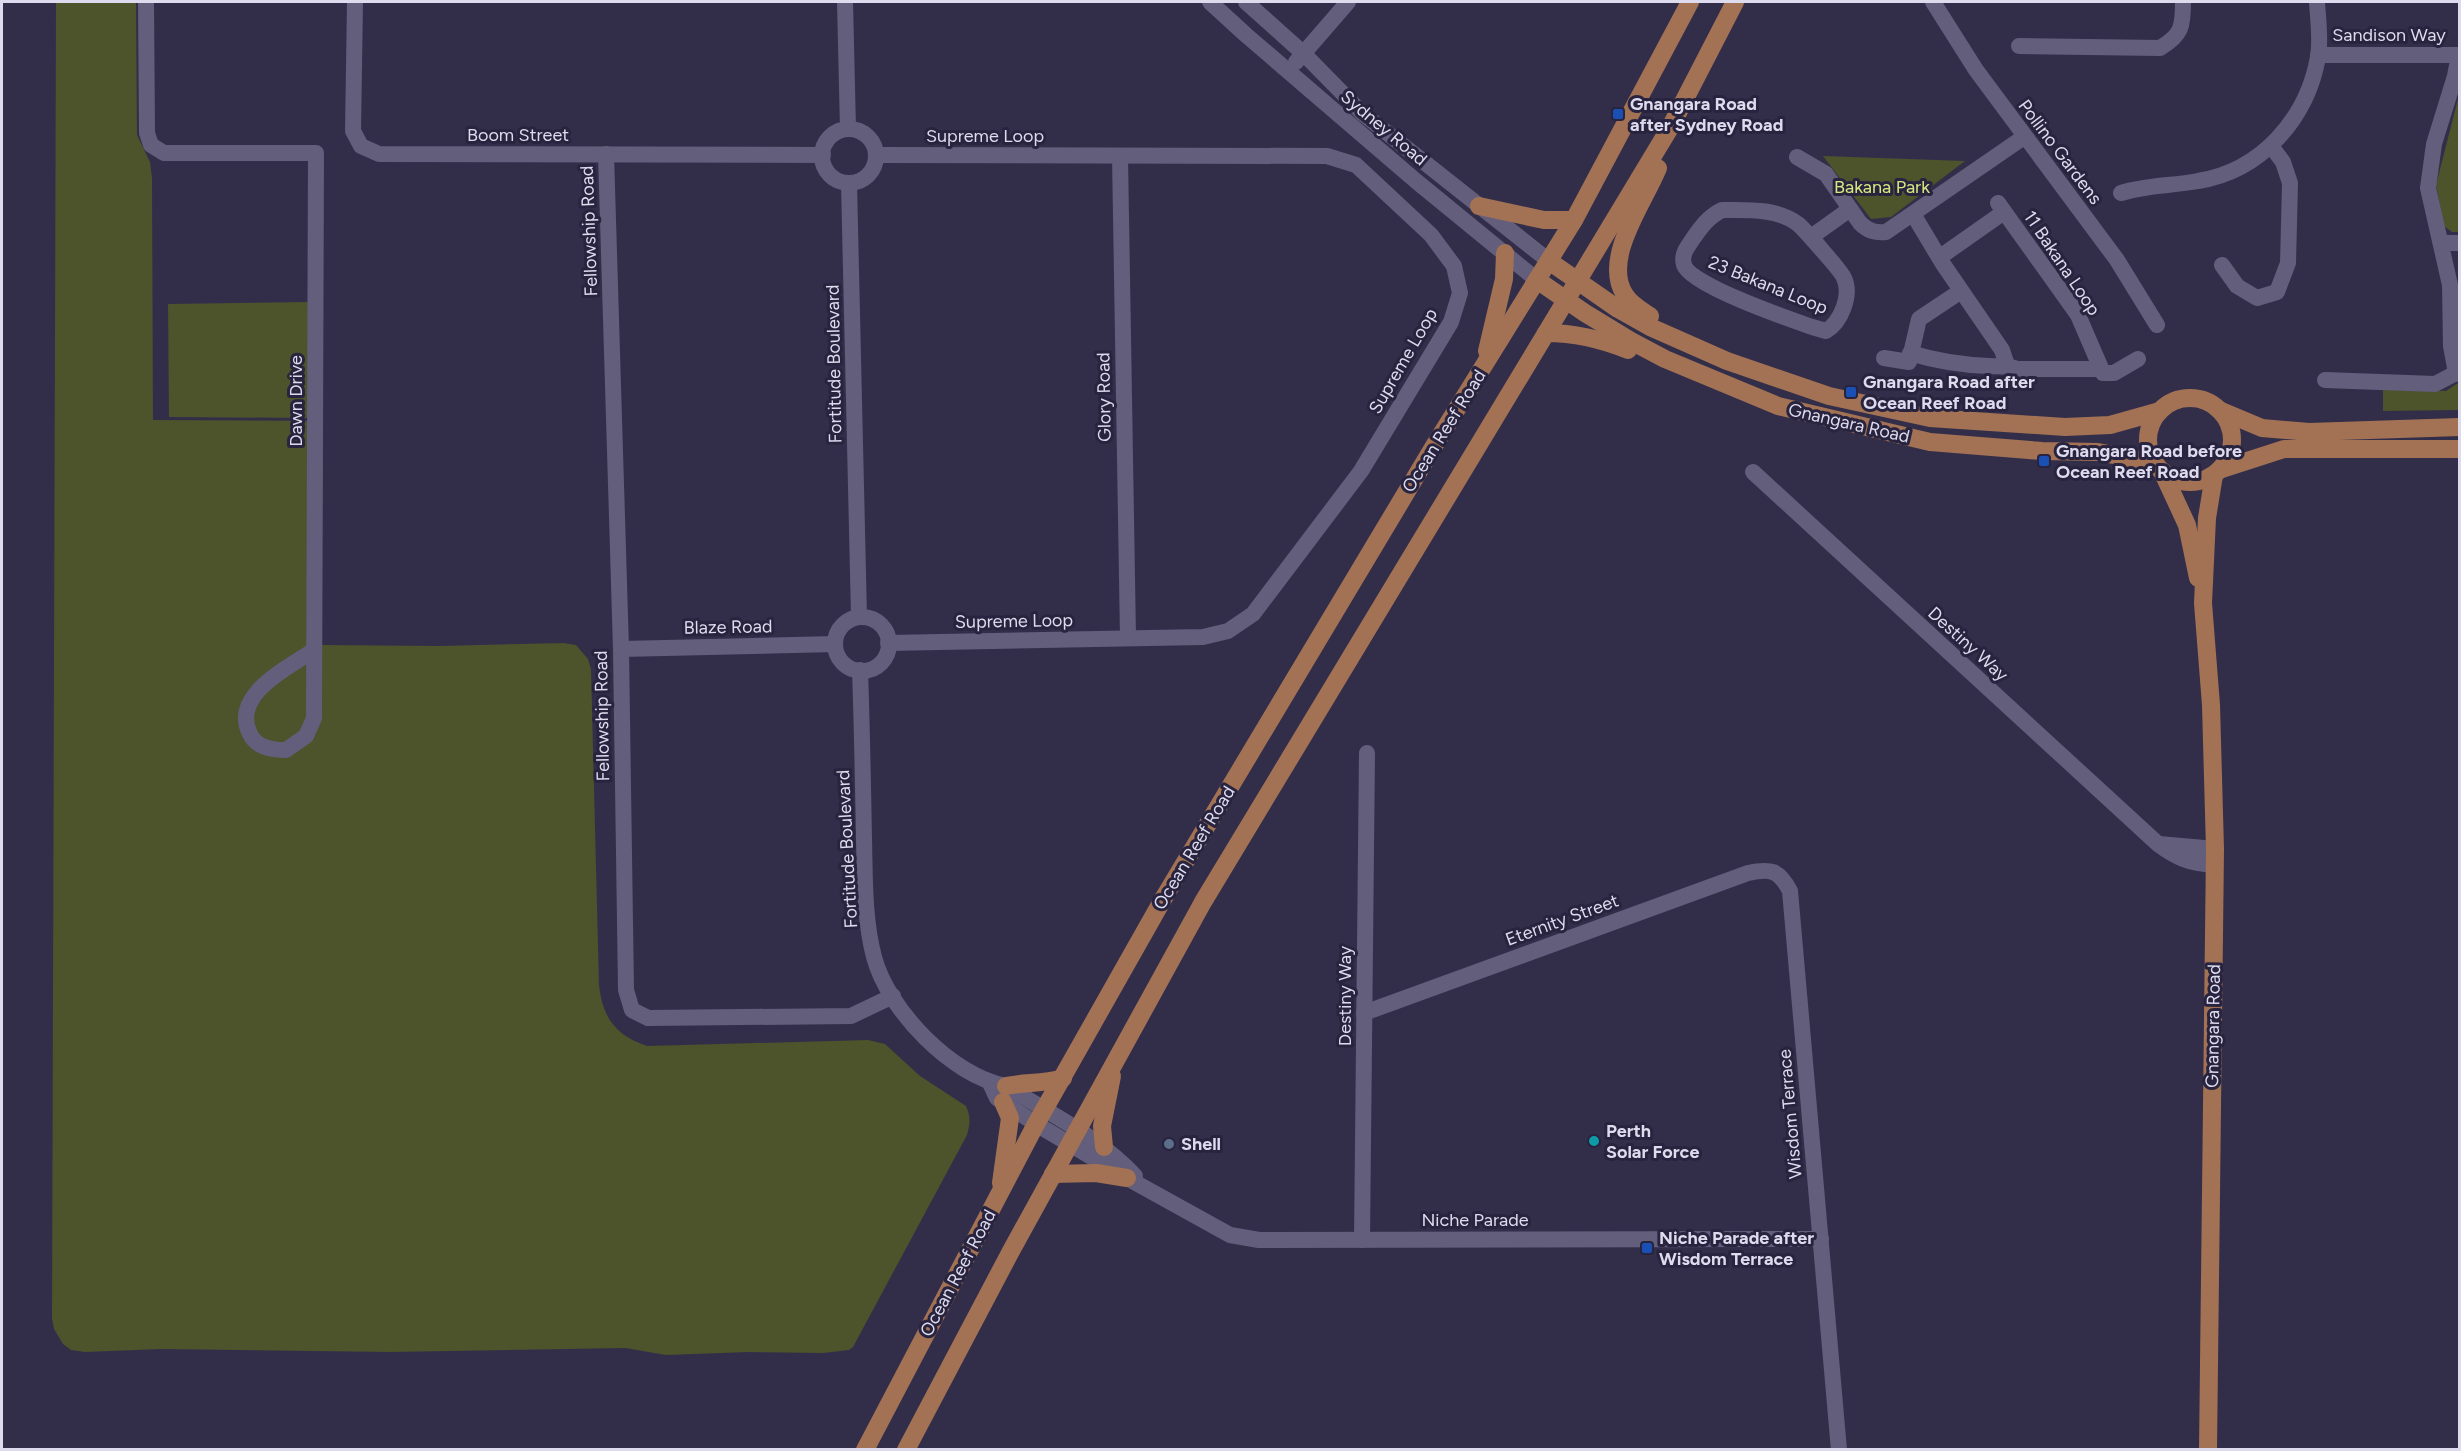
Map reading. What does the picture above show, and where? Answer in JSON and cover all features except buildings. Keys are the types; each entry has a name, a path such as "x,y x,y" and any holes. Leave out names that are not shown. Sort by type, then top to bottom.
{"main road":[{"path":"1549,261 1574,220 1690,2"},
{"path":"1577,281 1671,126 1735,2"},
{"path":"1671,126 1658,170 1630,224 1617,273 1624,294 1634,306 1727,361"},
{"path":"1479,206 1544,220 1574,220"},
{"path":"1482,371 1504,279 1505,253"},
{"name":"Gnangara Road","path":"1549,261 1650,327 1727,361 1829,396 1930,418 2065,427 2110,425 2160,411"},
{"name":"Ocean Reef Road","path":"865,1449 1040,1118 1166,894 1434,446 1549,261"},
{"name":"Gnangara Road","path":"1537,280 1566,301 1631,341 1778,406 1930,442 2098,453 2159,467 2187,525 2203,603 2211,705 2215,857 2208,1449"},
{"name":"Ocean Reef Road","path":"906,1449 1053,1174 1203,902 1577,281"},
{"path":"1546,333 1583,336 1630,351 1665,358"},
{"path":"2460,427 2309,432 2262,428 2219,410 2208,402 2196,398 2182,398 2170,403 2160,411 2149,431 2150,453 2159,467 2182,481 2193,482 2284,449 2460,449"},
{"path":"2217,472 2227,459 2232,446 2229,427 2219,410"},
{"name":"Gnangara Road","path":"2203,603 2207,518 2217,472"},
{"path":"1104,1147 1102,1126 1114,1063"},
{"path":"999,1196 1010,1118 999,1090 1022,1083 1042,1084 1063,1078"},
{"path":"1053,1174 1096,1173 1135,1182"}],"street":[{"name":"Dawn Drive","path":"146,2 147,133 151,145 164,153 316,153 314,718 306,736 286,750 265,747 256,742 249,732 247,721 247,710 254,695 264,683 314,650"},
{"name":"Boom Street","path":"355,2 353,131 361,146 379,154 823,154"},
{"path":"845,2 848,129"},
{"name":"Sydney Road","path":"1210,2 1416,181 1537,280"},
{"name":"Sydney Road","path":"1246,2 1304,54 1362,113 1549,261"},
{"path":"1288,71 1348,2"},
{"name":"Pollino Gardens","path":"1933,2 2024,137 2117,260 2157,325"},
{"path":"2019,46 2160,48 2176,38 2183,20 2183,2"},
{"path":"2121,193 2140,186 2199,181 2234,172 2271,146 2289,127 2310,86 2318,55 2317,2"},
{"name":"Sandison Way","path":"2318,55 2459,55"},
{"path":"2325,380 2435,384 2458,374 2451,346 2450,285 2428,188 2434,144 2455,76 2459,55"},
{"path":"848,129 864,134 874,147 876,155 875,164 865,177 849,183 832,177 826,170 823,154 831,136 848,129"},
{"path":"1797,157 1826,174 1860,223 1867,230 1876,233 1886,232 2024,137"},
{"path":"2222,266 2237,286 2257,298 2277,292 2288,263 2290,183 2283,162 2271,146"},
{"name":"Fellowship Road","path":"606,154 621,649 626,990 632,1010 648,1018 851,1016 892,996"},
{"name":"Supreme Loop","path":"876,155 1328,156 1356,165 1431,235 1454,266 1460,293 1451,322 1361,471 1254,614 1228,631 1203,637 888,643"},
{"name":"Glory Road","path":"1120,156 1128,638"},
{"name":"Fortitude Boulevard","path":"849,183 859,617"},
{"name":"11 Bakana Loop","path":"1940,258 2001,208 2078,315 2101,369"},
{"path":"1811,237 1850,209"},
{"name":"23 Bakana Loop","path":"1722,210 1757,210 1780,215 1798,224 1811,237 1844,278 1846,290 1839,319 1826,331 1722,292 1694,277 1684,266 1683,253 1704,223 1722,210"},
{"path":"1913,214 1961,291 2002,350 2007,365"},
{"path":"2441,243 2460,243"},
{"path":"1884,358 1909,363 1919,319 1961,291"},
{"path":"1910,353 1935,361 1991,367 2007,365 2017,369 2101,369 2103,373 2110,374 2138,359"},
{"name":"Destiny Way","path":"1753,472 2158,844 2215,857"},
{"path":"859,617 876,621 882,627 888,643 883,659 877,666 860,670 844,664 838,657 835,644 838,631 843,624 859,617"},
{"name":"Blaze Road","path":"621,649 835,644"},
{"name":"Fortitude Boulevard","path":"860,670 866,909 874,959 892,996 909,1022 940,1053 1040,1118"},
{"name":"Destiny Way","path":"1362,1240 1367,753"},
{"name":"Eternity Street","path":"1364,1013 1748,873 1762,870 1774,872"},
{"name":"Wisdom Terrace","path":"1774,872 1783,878 1790,891 1839,1449"},
{"name":"Niche Parade","path":"1040,1118 1074,1137 1135,1182 1230,1235 1258,1240 1821,1239"},
{"name":"Niche Parade","path":"1074,1137 1104,1147 1135,1182"}],"green space":[{"path":"56,2 136,2 137,135 150,162 152,178 153,420 323,421 321,645 439,646 564,643 576,645 588,659 591,669 599,985 604,1007 612,1024 636,1042 647,1046 868,1040 885,1044 920,1076 966,1106 970,1121 967,1135 853,1347 849,1350 823,1353 749,1352 666,1355 625,1348 391,1352 161,1349 85,1352 71,1350 63,1344 54,1329 52,1318"},
{"path":"2459,95 2459,232 2452,232 2444,226 2436,185"},
{"name":"Bakana Park","path":"1823,156 1965,161 1891,217 1871,219"},
{"path":"308,302 308,418 169,417 168,304"},
{"path":"2458,383 2459,410 2383,411 2383,389 2446,391"}],"place":[{"name":"Gnangara Road after Sydney Road","path":"1618,114"},
{"name":"Gnangara Road after Ocean Reef Road","path":"1851,392"},
{"name":"Gnangara Road before Ocean Reef Road","path":"2044,461"},
{"name":"Perth Solar Force","path":"1594,1141"},
{"name":"Shell","path":"1169,1144"},
{"name":"Niche Parade after Wisdom Terrace","path":"1647,1248"}]}
